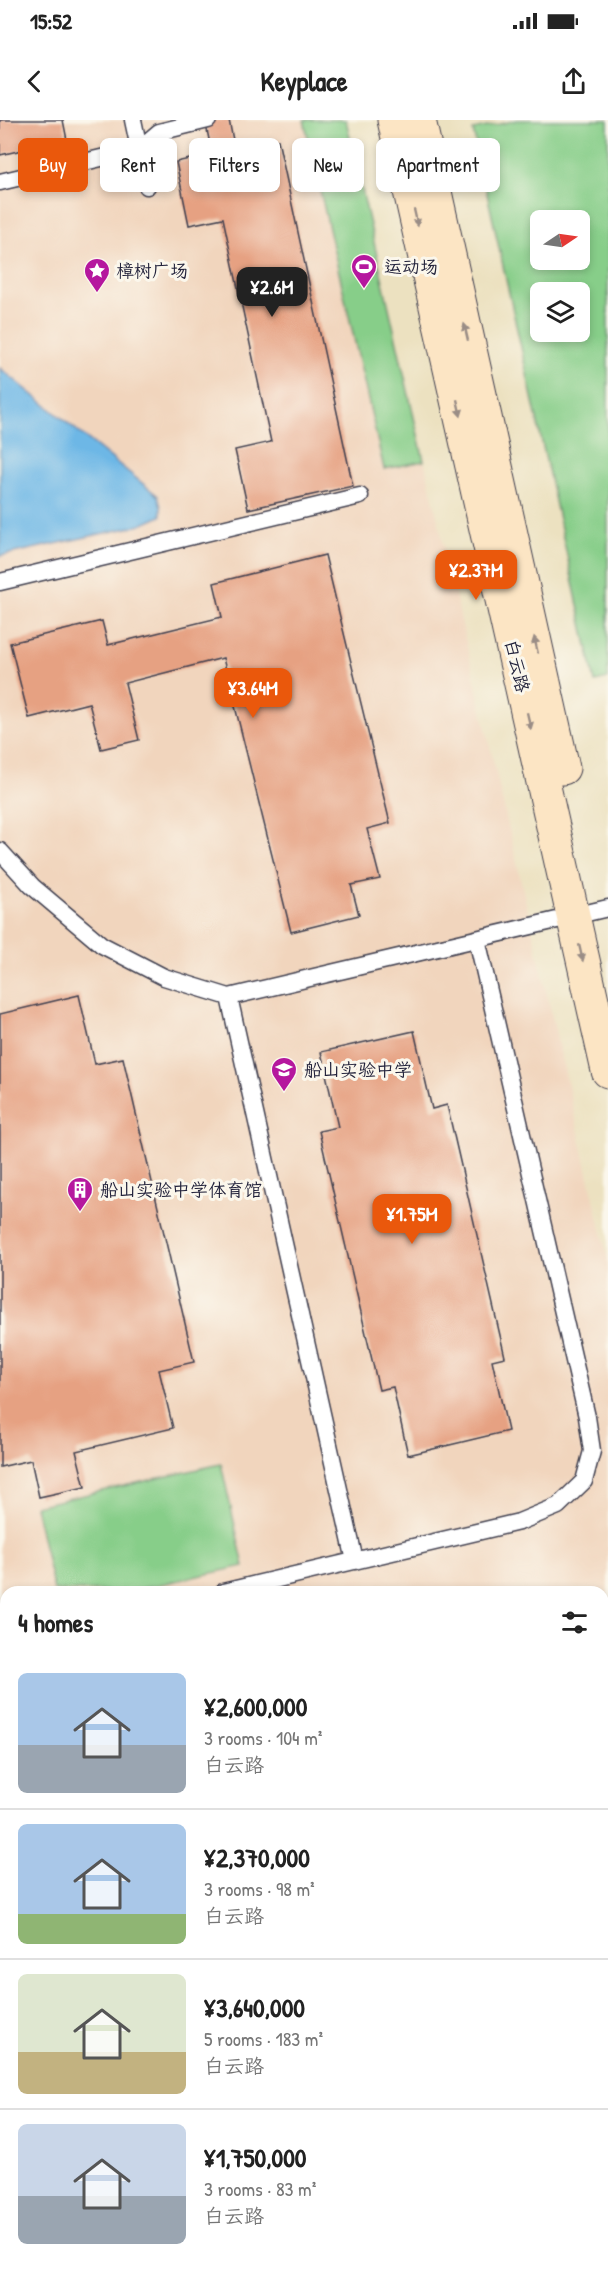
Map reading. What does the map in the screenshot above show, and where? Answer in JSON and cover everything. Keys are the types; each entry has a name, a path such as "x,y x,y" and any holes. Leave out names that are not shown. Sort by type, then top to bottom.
{"street":[{"name":"白云路","path":"393,120 608,969"},
{"name":"白云路","path":"419,120 592,912 608,1071"}],"lane":[{"path":"133,120 137,138"},
{"path":"152,138 159,132 208,120"},
{"path":"0,182 100,158"},
{"path":"0,582 204,528 360,496"},
{"path":"0,850 32,886 102,945 164,977 229,997 592,912"},
{"path":"249,1586 519,1522 558,1506 584,1481 592,1451 587,1417 477,939"},
{"path":"229,997 356,1561"}],"shaded area":[{"name":"船山实验中学","path":"0,120 346,120 350,138 292,138 292,192 363,192 608,1260 608,1586 0,1586"}],"green space":[{"name":"运动场","path":"304,120 346,120 350,138 308,138"},
{"path":"517,120 608,120 608,679 595,682 487,192 500,192 500,138 475,138 473,130"},
{"name":"运动场","path":"321,192 362,192 424,461 384,469"},
{"path":"221,1464 244,1566 153,1586 53,1586 35,1506"}],"water":[{"path":"0,368 158,496 161,516 141,525 0,556"}],"building":[{"path":"0,120 63,120 67,138 18,138 18,151 0,155"},
{"path":"205,120 229,120 233,138 209,138"},
{"path":"280,149 353,486 248,509 235,450 271,442 223,218 189,225 177,162 189,159 189,192 280,192"},
{"path":"325,555 390,823 367,829 380,879 351,885 359,915 291,932 223,658 125,683 139,740 101,749 89,703 29,718 10,643 102,621 108,645 222,617 214,583"},
{"name":"船山实验中学体育馆","path":"79,995 95,1064 123,1058 194,1362 159,1370 173,1428 76,1451 85,1487 39,1497 31,1460 0,1467 0,1014"},
{"path":"414,1031 432,1109 447,1105 505,1357 492,1360 508,1431 408,1455 393,1387 379,1390 319,1131 338,1127 321,1052"}],"place":[{"name":"运动场","path":"364,290"},
{"name":"樟树广场","path":"97,294"},
{"name":"船山实验中学","path":"284,1093"},
{"name":"船山实验中学体育馆","path":"80,1213"}]}
